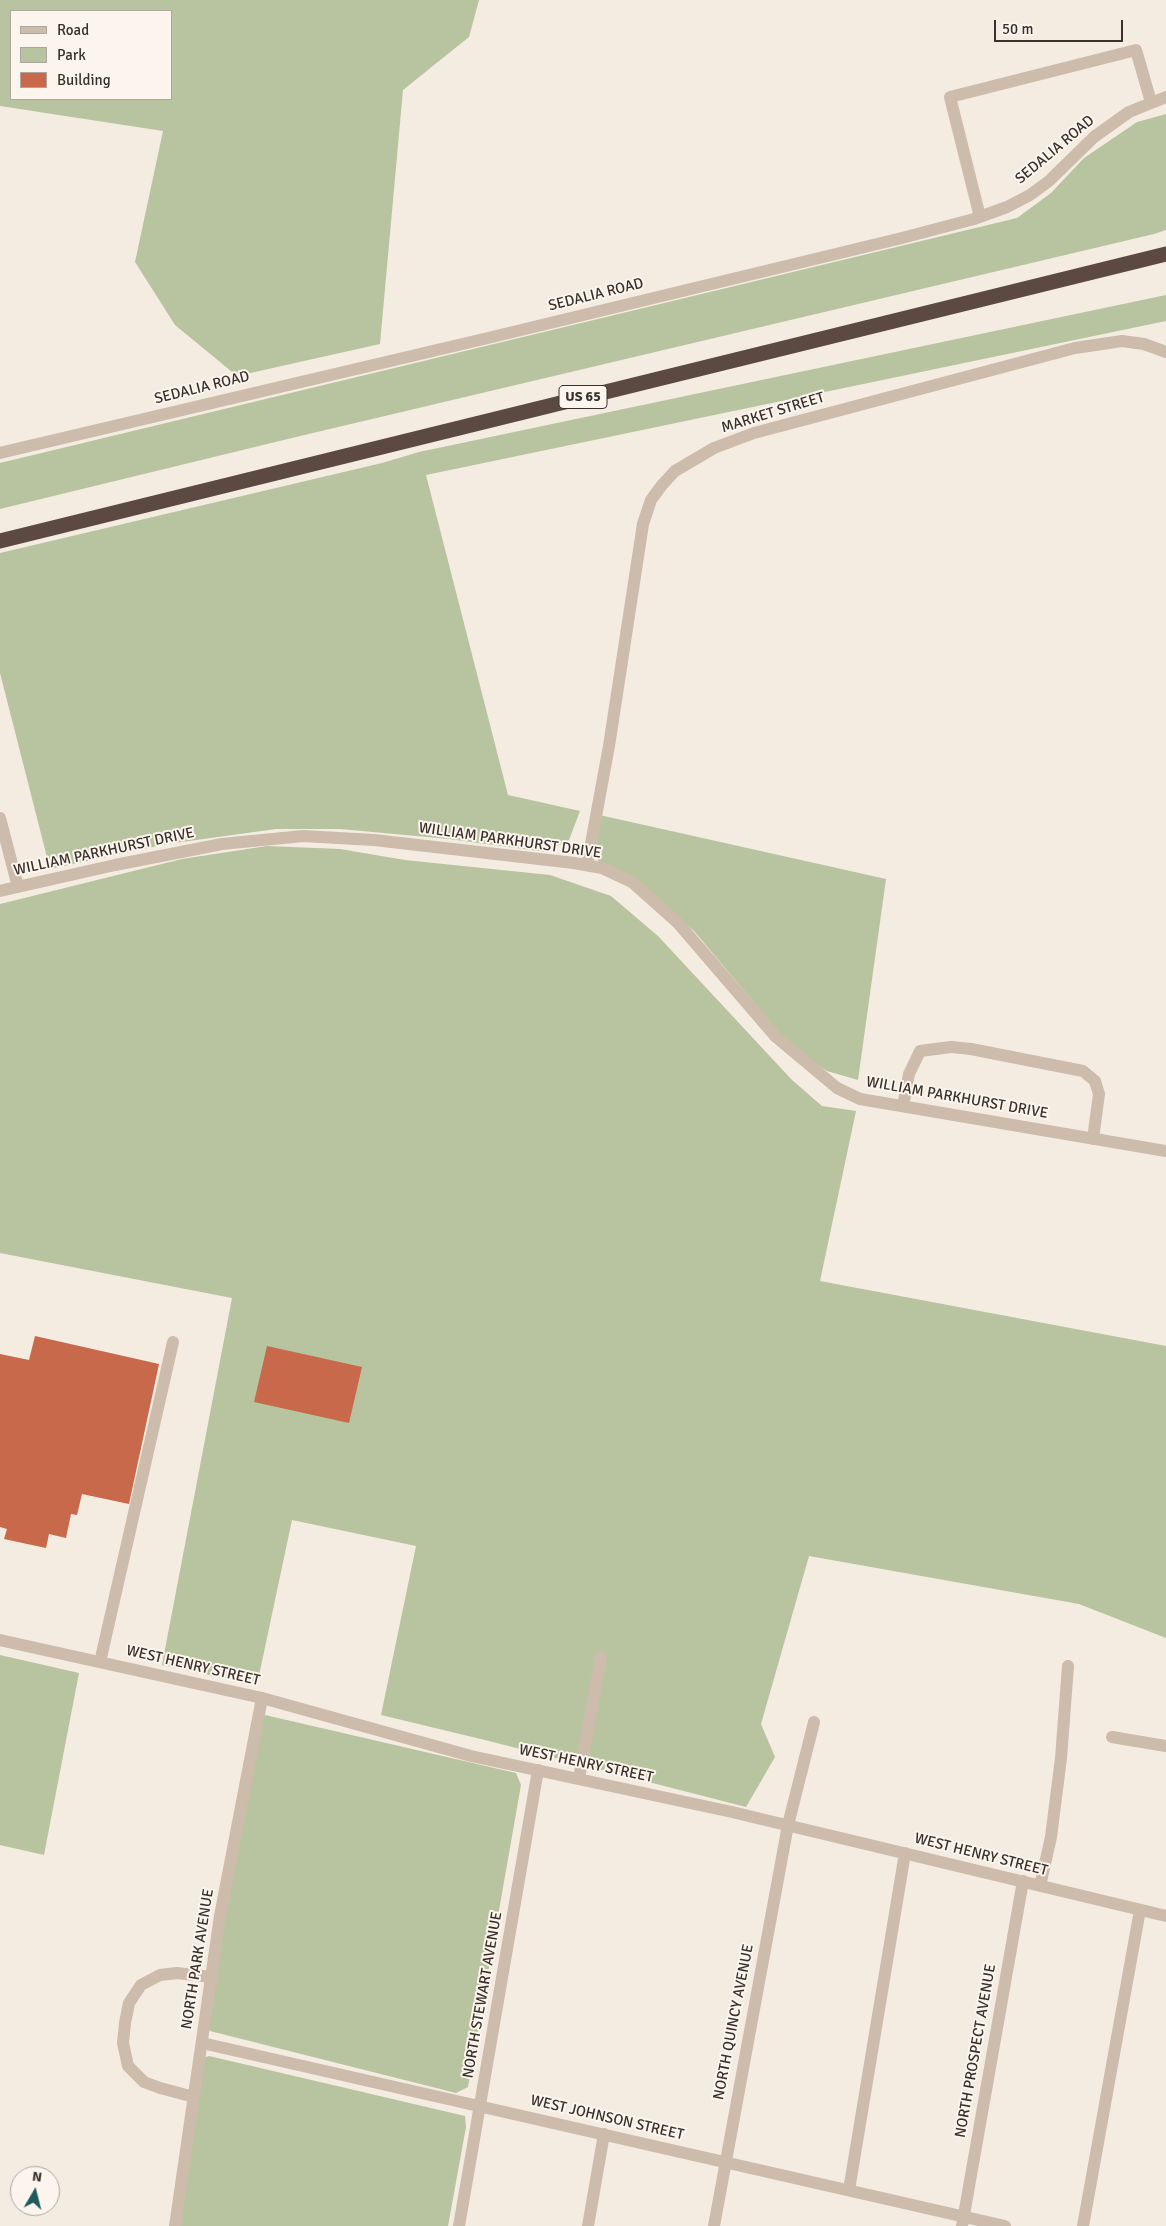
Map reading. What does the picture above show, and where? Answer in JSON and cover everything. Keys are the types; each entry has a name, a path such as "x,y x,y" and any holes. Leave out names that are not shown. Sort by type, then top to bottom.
{"highway":[{"name":"US 65","path":"0,541 1166,254"}],"street":[{"path":"980,216 950,97 1136,50 1151,102"},
{"name":"SEDALIA ROAD","path":"0,453 902,238 980,216 1007,207 1030,195 1048,181 1094,137 1129,112 1166,97"},
{"name":"MARKET STREET","path":"587,865 609,746 643,524 651,500 662,484 675,471 714,448 754,433 1074,348 1122,341 1144,344 1166,352"},
{"path":"0,818 18,886"},
{"name":"WILLIAM PARKHURST DRIVE","path":"0,891 116,864 222,844 302,836 374,840 602,868 632,882 678,923 776,1037 837,1088 860,1099 1166,1151"},
{"path":"903,1106 909,1074 920,1051 951,1047 971,1050 1083,1071 1095,1081 1100,1094 1093,1139"},
{"path":"100,1662 174,1342"},
{"name":"WEST HENRY STREET","path":"0,1640 262,1698 471,1756 788,1825 1166,1916"},
{"path":"579,1779 601,1657"},
{"path":"1040,1886 1051,1837 1062,1749 1068,1666"},
{"name":"NORTH PARK AVENUE","path":"175,2226 220,1916 262,1698"},
{"name":"NORTH QUINCY AVENUE","path":"714,2226 788,1825 814,1722"},
{"path":"1112,1737 1166,1746"},
{"name":"NORTH STEWART AVENUE","path":"459,2226 538,1770"},
{"path":"849,2190 905,1853"},
{"name":"NORTH PROSPECT AVENUE","path":"962,2221 1023,1882"},
{"path":"1083,2226 1140,1910"},
{"path":"194,2097 144,2082 128,2066 123,2043 125,2023 129,2003 141,1985 160,1975 177,1973 212,1977"},
{"name":"WEST JOHNSON STREET","path":"202,2044 725,2161 849,2190 962,2221 1005,2226"},
{"path":"588,2226 604,2134"}],"green space":[{"path":"0,0 479,0 469,37 403,90 380,344 237,376 175,325 135,262 163,131 0,106"},
{"path":"1166,114 1166,230 0,509 0,463 1017,218 1051,193 1084,158 1137,122"},
{"path":"1166,295 1166,321 426,475 508,795 580,811 569,840 546,852 449,839 340,829 276,829 167,844 50,869 0,673 0,553 382,463 419,452"},
{"path":"595,814 886,879 858,1080 827,1071 793,1049 694,931 655,897 600,866 592,843"},
{"path":"267,846 340,849 405,860 550,875 611,896 658,936 792,1080 822,1106 856,1111 820,1281 1166,1346 1166,1638 1079,1604 809,1556 761,1724 775,1757 746,1807 381,1715 416,1546 292,1520 257,1685 162,1665 232,1298 0,1253 0,904 182,859"},
{"path":"0,1655 79,1673 44,1855 0,1845"},
{"path":"265,1715 516,1773 521,1785 468,2087 456,2093 210,2031 202,2020 256,1723"},
{"path":"209,2056 465,2116 466,2127 448,2226 172,2226 196,2060"}],"building":[{"path":"35,1336 159,1364 129,1504 82,1494 77,1515 71,1514 66,1538 49,1534 46,1548 4,1539 7,1529 0,1527 0,1354 29,1360"},
{"path":"267,1346 362,1367 349,1423 254,1402"}]}
